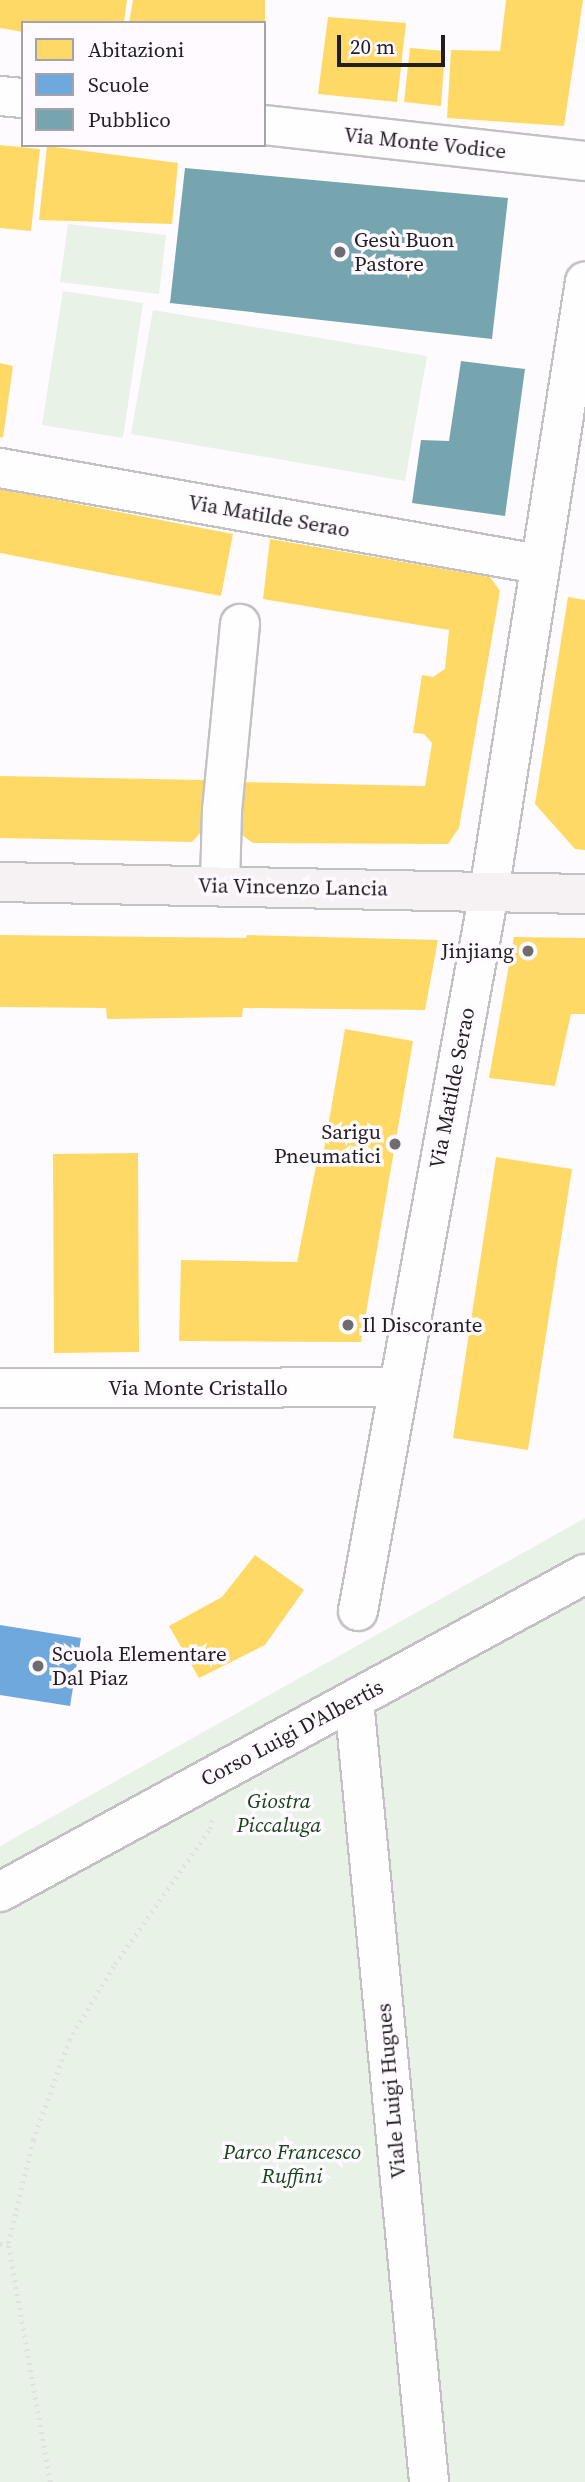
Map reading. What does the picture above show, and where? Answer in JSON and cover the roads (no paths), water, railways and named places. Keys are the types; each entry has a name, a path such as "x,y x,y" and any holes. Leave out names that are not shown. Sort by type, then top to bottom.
{"street":[{"path":"0,96 21,98"},
{"name":"Via Monte Vodice","path":"266,125 585,161"},
{"name":"Via Matilde Serao","path":"358,1611 396,1387 489,892 538,564 585,282"},
{"name":"Via Matilde Serao","path":"0,468 538,564"},
{"path":"220,886 222,811 240,624"},
{"name":"Via Vincenzo Lancia","path":"0,882 585,894"},
{"name":"Via Monte Cristallo","path":"0,1388 396,1387"},
{"name":"Corso Luigi D'Albertis","path":"0,1892 585,1574"},
{"name":"Viale Luigi Hugues","path":"354,1700 429,2482"}],"place":[{"name":"Gesù Buon Pastore","path":"340,252"},
{"name":"Jinjiang","path":"528,951"},
{"name":"Sarigu Pneumatici","path":"395,1144"},
{"name":"Il Discorante","path":"348,1325"},
{"name":"Scuola Elementare Dal Piaz","path":"38,1666"}],"park label":[{"name":"Giostra Piccaluga","path":"279,1813"},
{"name":"Parco Francesco Ruffini","path":"292,2164"}]}
